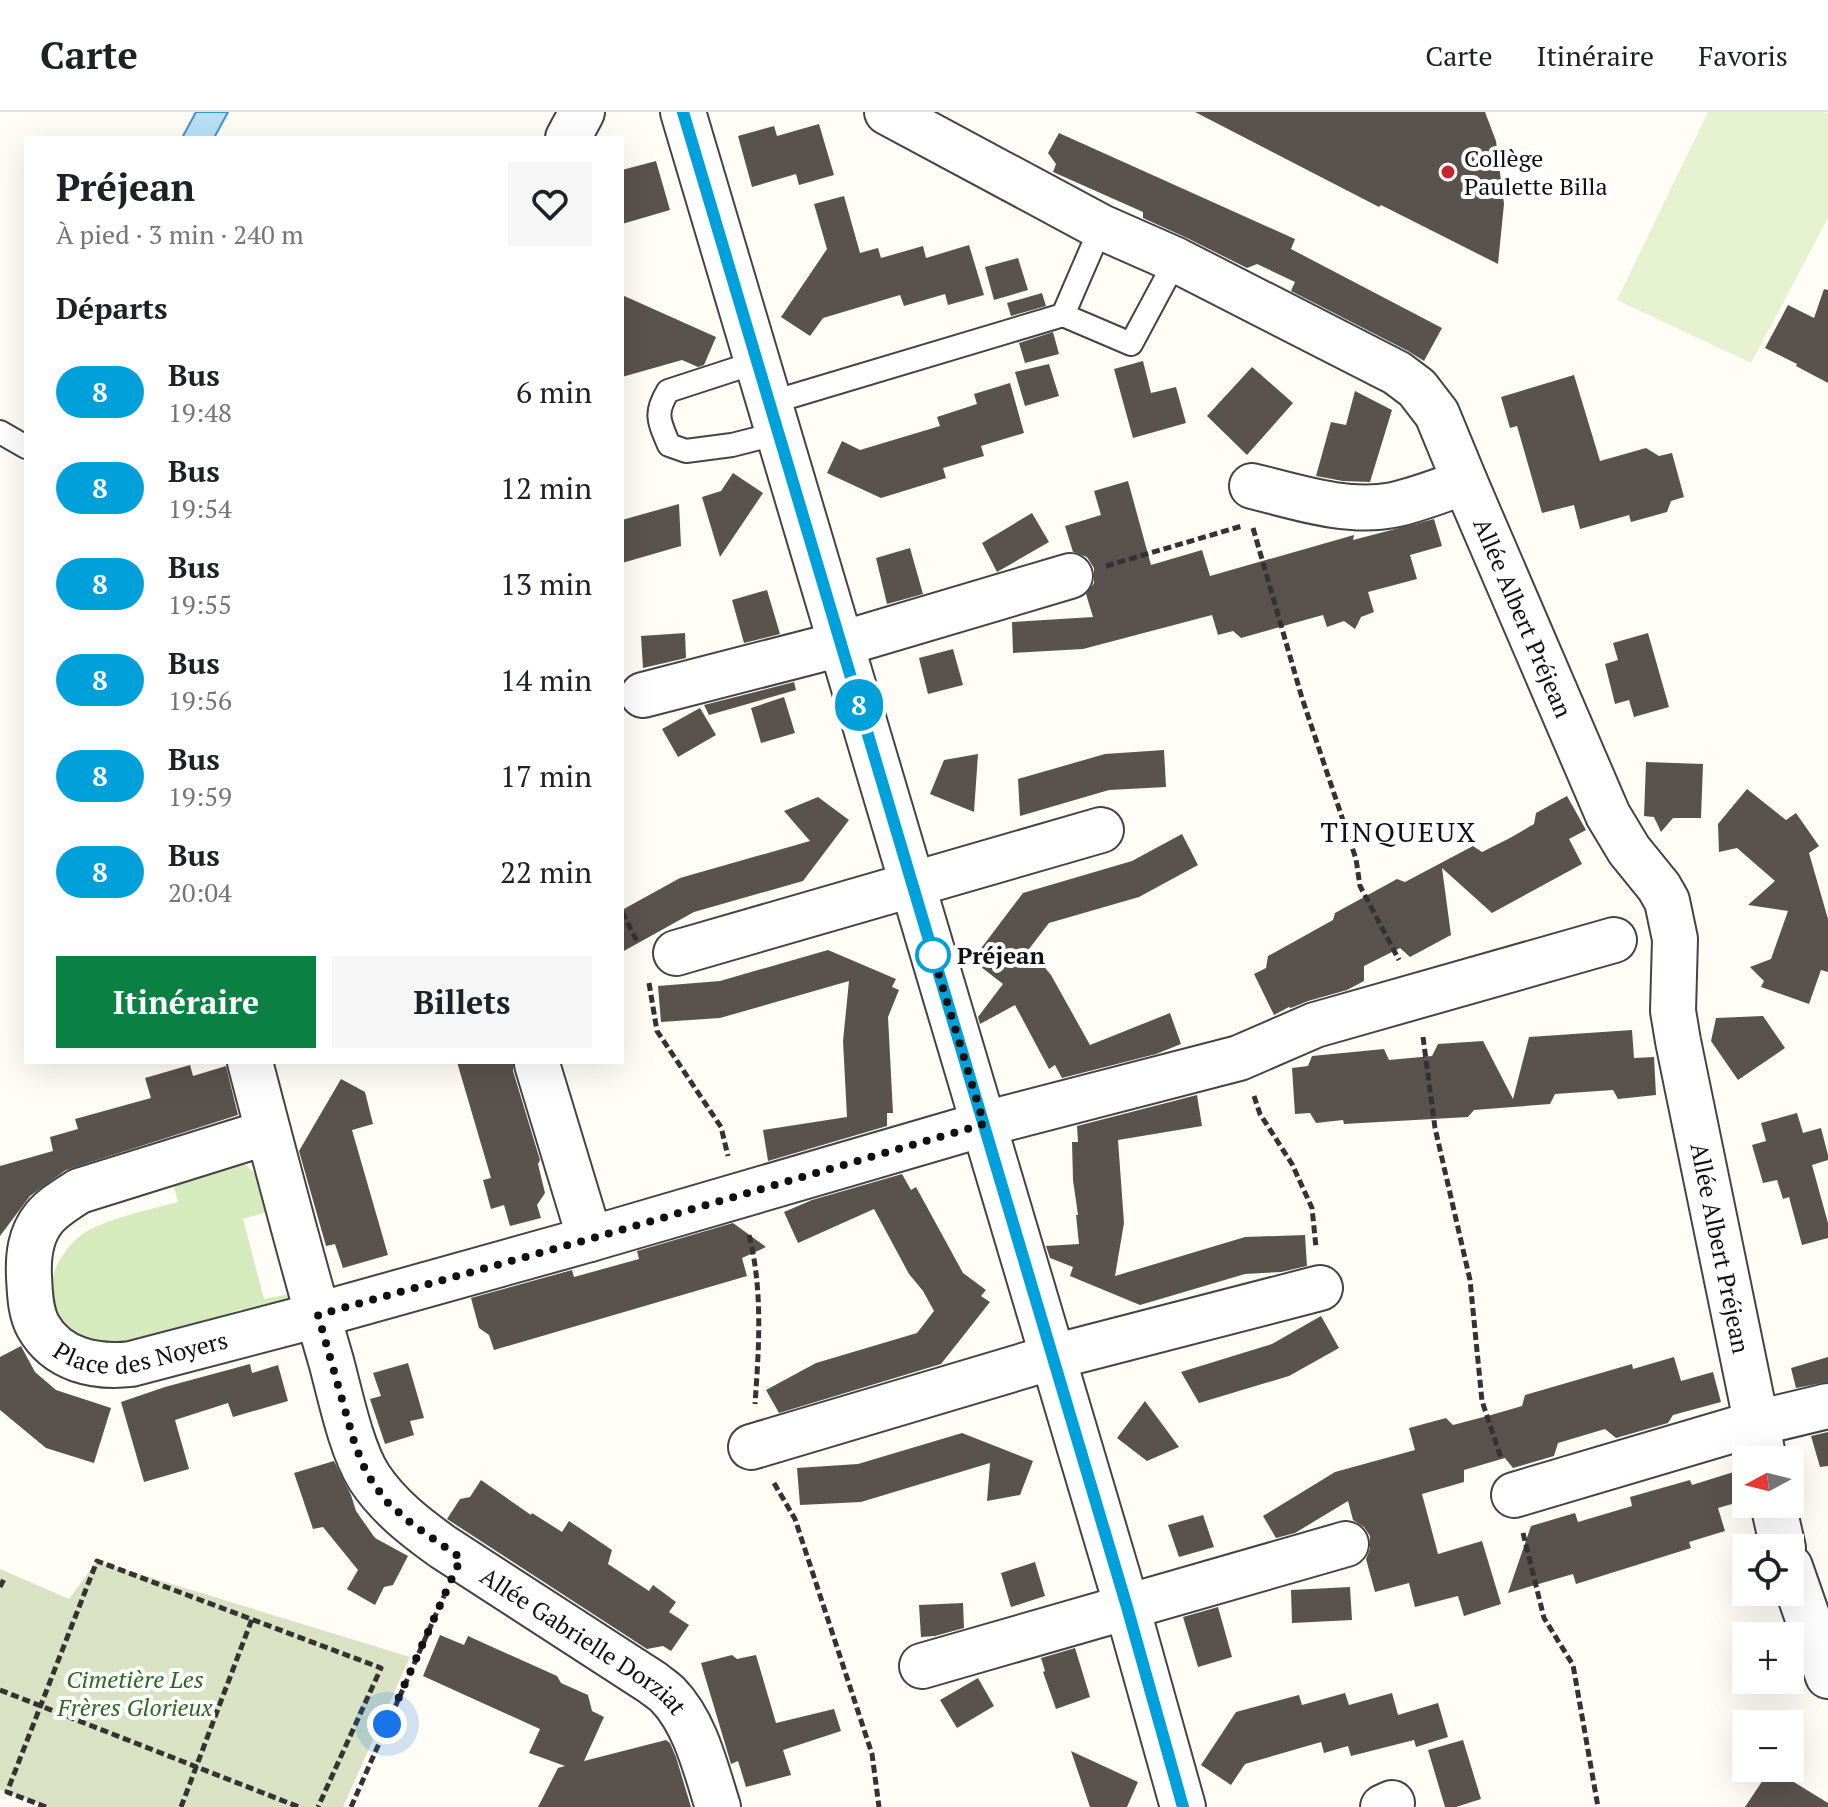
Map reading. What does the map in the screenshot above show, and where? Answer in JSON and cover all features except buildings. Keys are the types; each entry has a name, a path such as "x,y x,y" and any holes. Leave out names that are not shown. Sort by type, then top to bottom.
{"street":[{"path":"569,136 582,112"},
{"path":"683,112 1127,1607 1183,1807"},
{"name":"Allée Albert Préjean","path":"887,112 1101,227 1176,260 1397,373 1417,388 1437,414 1608,815 1629,850 1667,901 1675,939 1673,1011 1678,1041 1760,1442"},
{"path":"1252,486 1352,507 1393,505 1465,482"},
{"path":"643,695 841,644 1070,576"},
{"path":"654,956 1101,830"},
{"path":"984,1124 1239,1058 1315,1025 1614,940"},
{"name":"Allée Gabrielle Dorziat","path":"251,1064 318,1315 355,1445 367,1474 386,1501 412,1524 668,1695 700,1749 718,1807"},
{"path":"537,1064 590,1239"},
{"name":"Place des Noyers","path":"268,1132 79,1191 44,1218 33,1237 28,1259 30,1302 37,1325 52,1344 69,1356 91,1364 131,1364 590,1239 984,1124"},
{"path":"751,1447 1053,1357 1320,1288"},
{"path":"1514,1495 1760,1442 1828,1406"},
{"path":"922,1666 1346,1544"},
{"path":"1804,1606 1828,1676"}],"lane":[{"path":"1063,315 1101,227"},
{"path":"768,400 1063,315 1131,344 1176,260"},
{"path":"0,432 24,446"}],"path":[{"path":"1070,576 1252,523 1302,698 1356,859 1360,886 1417,994 1435,1128 1470,1280 1482,1401 1514,1495 1544,1618 1573,1665 1598,1807"},
{"path":"624,915 654,956 657,1031 721,1127 754,1253 760,1339 751,1447 795,1519 872,1754 879,1807"},
{"path":"1239,1058 1260,1114 1292,1164 1312,1208 1320,1288"},
{"path":"351,1807 461,1558"},
{"path":"46,1807 7,1792 97,1561 381,1668 318,1807"},
{"path":"0,1587 5,1577"},
{"path":"181,1807 252,1619"},
{"path":"0,1690 299,1807"}],"green space":[{"path":"1708,112 1828,114 1828,218 1751,363 1617,300"},
{"path":"232,1164 246,1165 259,1177 270,1211 243,1219 264,1299 294,1293 299,1306 248,1326 242,1309 163,1336 115,1347 88,1341 68,1327 55,1307 52,1282 58,1263 75,1240 113,1220 178,1202 173,1183"},
{"name":"Cimetière Les Frères Glorieux","path":"97,1561 410,1657 343,1807 48,1807 0,1790 0,1569 69,1599"}],"water":[{"path":"196,112 228,112 215,136 183,136"}],"bus line":[{"name":"8","path":"683,112 1127,1607 1183,1807"}],"place":[{"name":"Collège Paulette Billa","path":"1448,172"},
{"name":"Préjean","path":"933,955"}],"district":[{"name":"TINQUEUX","path":"1399,831"}],"route":[{"path":"387,1724 461,1558 412,1524 386,1501 367,1474 355,1445 318,1315 984,1124 933,955"}]}
